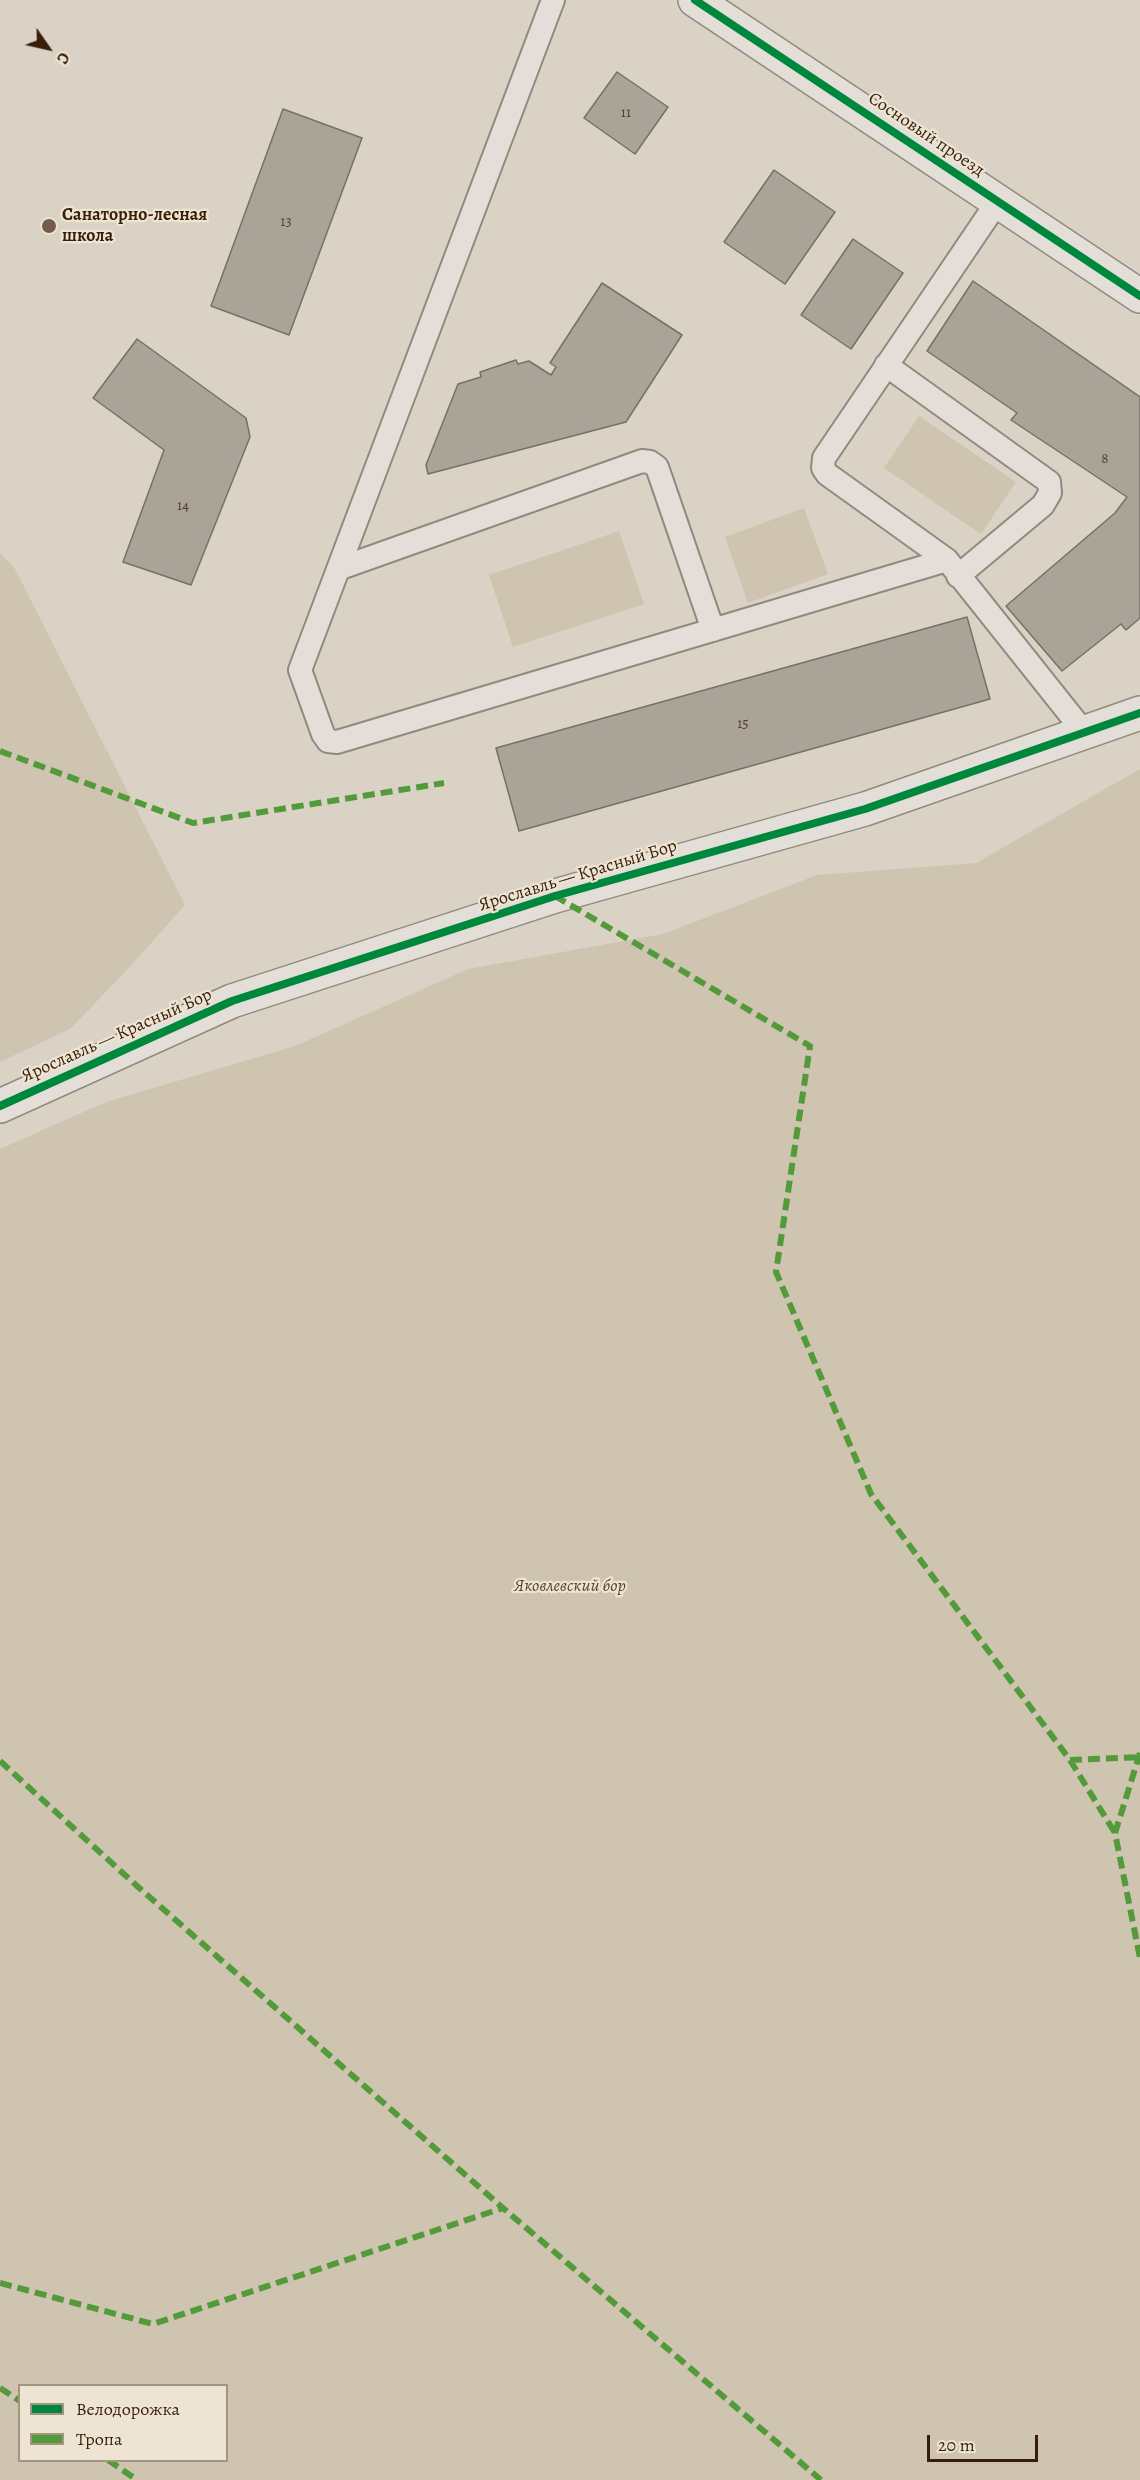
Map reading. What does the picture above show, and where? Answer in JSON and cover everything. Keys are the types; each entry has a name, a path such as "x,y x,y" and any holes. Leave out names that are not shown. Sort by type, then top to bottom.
{"street":[{"name":"Сосновый проезд","path":"699,1 1140,296"},
{"name":"Ярославль — Красный Бор","path":"0,1106 232,1000 555,896 865,809 1140,712"}],"lane":[{"path":"552,0 300,670 323,734 328,741 337,742 713,630 953,568 1043,505 1050,493 1049,482 886,365"},
{"path":"998,201 824,458 823,468 827,474 953,568 1084,732"},
{"path":"338,569 642,461 650,462 657,467 713,630"}],"green space":[{"path":"919,416 1016,482 981,534 884,468"},
{"path":"804,508 828,574 748,603 725,537"},
{"path":"619,531 644,604 513,647 489,575"},
{"path":"0,553 15,569 185,905 70,1029 0,1062"},
{"name":"Яковлевский бор","path":"1140,769 1140,2480 0,2480 0,1149 106,1102 295,1046 468,969 663,934 817,875 976,863"}],"building":[{"path":"617,72 668,107 635,154 584,118"},
{"path":"283,109 362,138 289,335 211,306"},
{"path":"774,170 835,212 785,284 724,242"},
{"path":"853,239 903,273 851,349 801,315"},
{"path":"973,281 1140,397 1140,618 1126,630 1121,624 1062,671 1006,606 1115,513 1127,497 1011,420 1017,413 927,351"},
{"path":"602,283 682,335 626,422 428,474 426,465 458,384 481,377 480,372 516,360 518,364 529,361 551,375 556,367 550,363"},
{"path":"137,339 246,418 250,437 191,585 123,562 164,450 93,398"},
{"path":"967,617 990,699 519,831 496,748"}],"marked path":[{"path":"0,751 193,823 444,783"},
{"path":"555,896 810,1046 776,1272 871,1494 1070,1760 1139,1757"},
{"path":"1140,1753 1115,1833 1140,1958"},
{"path":"1070,1760 1115,1833"},
{"path":"0,1761 137,1886 503,2208 821,2480"},
{"path":"0,2283 153,2324 503,2208"},
{"path":"0,2388 18,2400"},
{"path":"111,2462 137,2480"}],"cycle path":[{"path":"695,0 1140,296"},
{"path":"0,1106 232,1001 555,896 865,809 1140,713"}],"place":[{"name":"Cанаторно-лесная школа","path":"49,226"}]}
